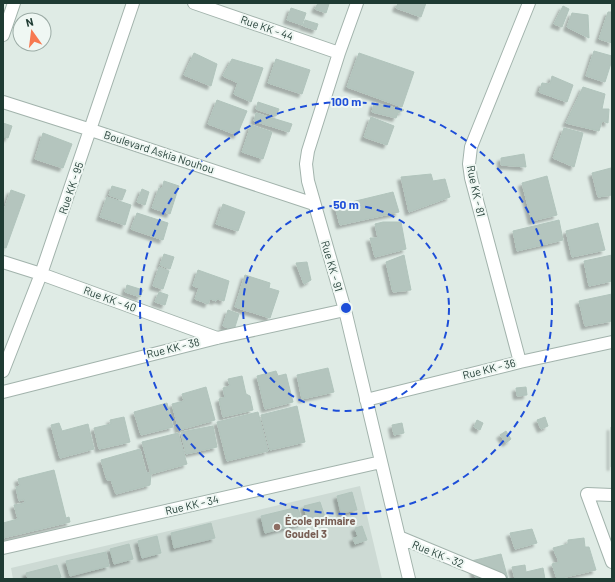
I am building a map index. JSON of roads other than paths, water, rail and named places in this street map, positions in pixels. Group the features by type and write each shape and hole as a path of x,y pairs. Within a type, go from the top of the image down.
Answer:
{"street":[{"path":"3,35 14,3"},
{"name":"Rue KK - 95","path":"3,371 41,274 133,3"},
{"name":"Rue KK - 44","path":"194,3 339,53"},
{"name":"Rue KK - 91","path":"357,3 339,53 306,164 308,181 314,204 345,310 409,579"},
{"name":"Rue KK - 81","path":"520,362 471,178 469,164 471,147 529,3"},
{"name":"Boulevard Askia Nouhou","path":"3,102 314,204"},
{"name":"Rue KK - 40","path":"3,262 41,274 217,338"},
{"name":"Rue KK - 38","path":"3,392 217,338 345,310"},
{"name":"Rue KK - 36","path":"366,400 520,362 612,342"},
{"name":"Rue KK - 34","path":"3,548 381,462"},
{"path":"612,495 587,494 612,562"},
{"name":"Rue KK - 32","path":"399,537 500,579"}],"place":[{"name":"École primaire Goudel 3","path":"277,527"}]}
